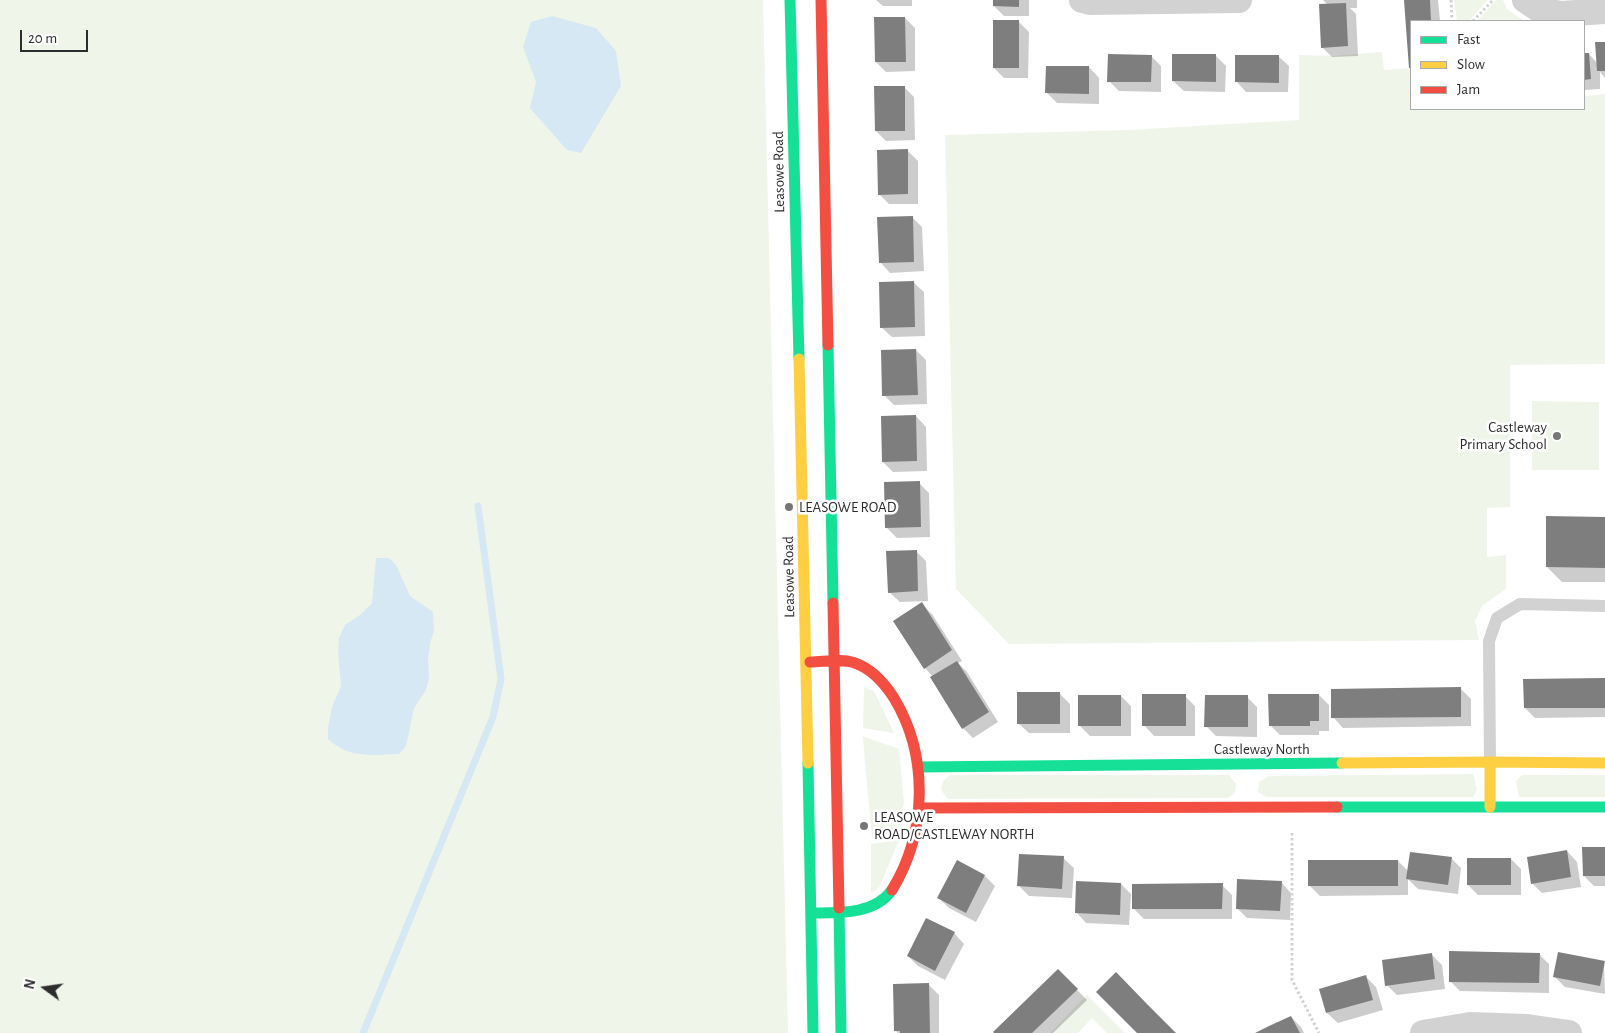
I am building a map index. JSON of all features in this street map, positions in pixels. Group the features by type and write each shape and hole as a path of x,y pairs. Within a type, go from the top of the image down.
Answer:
{"main road":[{"name":"Leasowe Road","path":"790,0 813,1033"},
{"path":"821,0 842,1033"},
{"path":"805,662 854,662 874,674 898,702 910,735 918,767 918,808 913,837 904,866 888,895 862,911 810,913"},
{"path":"1490,762 1490,807"},
{"name":"Castleway North","path":"918,767 1249,768 1490,762 1605,763"},
{"path":"918,808 1249,803 1292,807 1605,807"}],"street":[{"path":"1082,0 1090,2 1238,0"},
{"path":"1525,0 1540,10 1561,14 1605,11"},
{"path":"1422,1033 1470,1025 1527,1027 1568,1033"}],"lane":[{"path":"1490,762 1489,641 1497,618 1520,604 1605,606"}],"path":[{"path":"1451,0 1452,20"},
{"path":"1474,20 1493,0"},
{"path":"1292,807 1292,980 1319,1033"}],"shaded area":[{"path":"0,0 763,0 788,1033 0,1033"},
{"path":"1454,0 1488,0 1470,20 1457,20"},
{"path":"1496,0 1503,0 1507,9 1523,20 1478,20"},
{"path":"1382,52 1384,70 1410,68 1410,110 1585,110 1585,96 1605,94 1605,364 1510,365 1510,507 1487,508 1487,557 1506,555 1506,589 1482,606 1475,621 1479,640 1009,644 956,589 945,135 1128,130 1299,120 1299,55 1332,56"},
{"path":"1532,401 1599,402 1599,470 1532,470"},
{"path":"864,687 874,691 894,733 863,728"},
{"path":"863,736 899,749 904,803 897,832 872,837"},
{"path":"1473,774 1477,790 1473,797 1266,797 1258,792 1259,782 1269,776"},
{"path":"950,775 1229,775 1236,784 1235,793 1228,798 948,799 941,790 943,781"},
{"path":"1522,775 1605,775 1605,797 1519,797 1516,781"},
{"path":"899,840 879,888 871,893 871,844"},
{"path":"1087,995 1125,1033 1107,1033 1092,1018 1078,1033 1050,1033"}],"water":[{"path":"552,16 596,28 616,51 621,86 581,153 567,150 530,108 536,82 523,47 531,22"},
{"path":"376,558 389,558 396,565 410,596 433,612 434,631 428,657 429,678 426,690 414,708 406,746 399,754 371,755 353,753 344,750 328,739 332,707 341,686 338,651 339,638 345,625 360,615 372,603"}],"building":[{"path":"993,0 1019,0 1019,7 993,6"},
{"path":"1404,0 1430,0 1431,20 1410,20 1409,68"},
{"path":"1346,3 1348,46 1321,48 1319,4"},
{"path":"874,17 905,17 906,62 875,62"},
{"path":"993,20 1019,20 1019,68 993,68"},
{"path":"1595,42 1605,42 1605,71 1597,71"},
{"path":"1585,53 1589,53 1591,79 1585,80"},
{"path":"1108,54 1152,55 1151,82 1107,82"},
{"path":"1172,54 1216,54 1216,82 1172,81"},
{"path":"1235,55 1279,55 1279,83 1235,82"},
{"path":"1046,66 1089,66 1089,94 1045,93"},
{"path":"874,86 905,86 905,131 875,131"},
{"path":"908,149 908,194 878,195 877,150"},
{"path":"913,216 914,262 879,263 877,217"},
{"path":"914,281 915,327 880,328 879,282"},
{"path":"916,349 918,395 882,396 881,350"},
{"path":"916,415 917,461 882,462 881,416"},
{"path":"920,481 921,527 885,528 884,482"},
{"path":"1546,516 1605,517 1605,568 1546,567"},
{"path":"917,550 918,591 888,593 886,551"},
{"path":"922,602 952,650 924,669 893,621"},
{"path":"957,661 989,712 962,729 930,677"},
{"path":"1605,678 1605,708 1524,708 1523,679"},
{"path":"1461,687 1461,717 1331,718 1331,689"},
{"path":"1017,692 1060,692 1060,724 1017,724"},
{"path":"1142,694 1186,694 1186,726 1142,726"},
{"path":"1268,694 1319,694 1319,721 1310,721 1310,726 1269,726"},
{"path":"1078,695 1121,695 1121,726 1078,726"},
{"path":"1205,695 1248,695 1248,727 1204,727"},
{"path":"1582,847 1605,847 1605,876 1583,876"},
{"path":"1567,850 1571,877 1531,884 1527,857"},
{"path":"1410,852 1452,857 1448,885 1406,879"},
{"path":"1019,854 1064,856 1062,889 1017,886"},
{"path":"1467,858 1511,858 1511,885 1467,885"},
{"path":"957,860 985,875 966,913 937,898"},
{"path":"1308,860 1398,860 1398,886 1308,886"},
{"path":"1237,879 1282,881 1280,911 1236,909"},
{"path":"1076,881 1121,883 1120,915 1075,913"},
{"path":"1223,883 1222,909 1132,909 1132,884"},
{"path":"926,918 955,932 935,971 907,956"},
{"path":"1449,951 1540,953 1539,983 1449,982"},
{"path":"1558,952 1605,961 1600,986 1553,977"},
{"path":"1432,953 1435,979 1385,986 1382,960"},
{"path":"1058,969 1078,989 1032,1033 993,1032"},
{"path":"1116,972 1176,1033 1137,1033 1096,992"},
{"path":"1366,975 1373,1000 1326,1013 1319,989"},
{"path":"929,983 930,1033 900,1033 900,1031 894,1031 893,984"},
{"path":"1291,1016 1300,1033 1255,1033 1269,1026"}],"waterway":[{"path":"363,1033 493,717 501,679 478,506"}],"traffic: fast":[{"path":"790,0 799,359"},
{"path":"828,345 833,603"},
{"path":"808,763 813,1033"},
{"path":"918,767 1342,763"},
{"path":"1337,807 1605,807"},
{"path":"815,913 857,911 876,904 892,890"},
{"path":"839,908 841,1033"}],"traffic: slow":[{"path":"799,359 808,763"},
{"path":"1490,762 1490,807"},
{"path":"1342,763 1605,763"}],"traffic: jam":[{"path":"821,0 828,345"},
{"path":"833,603 839,908"},
{"path":"810,662 844,661 855,663 867,669 882,682 894,698 905,721 913,744 918,769 919,794 912,844 904,868 892,890"},
{"path":"919,808 1337,807"}],"place":[{"name":"Castleway Primary School","path":"1557,436"},
{"name":"LEASOWE ROAD","path":"789,507"},
{"name":"LEASOWE ROAD/CASTLEWAY NORTH","path":"864,826"}]}
